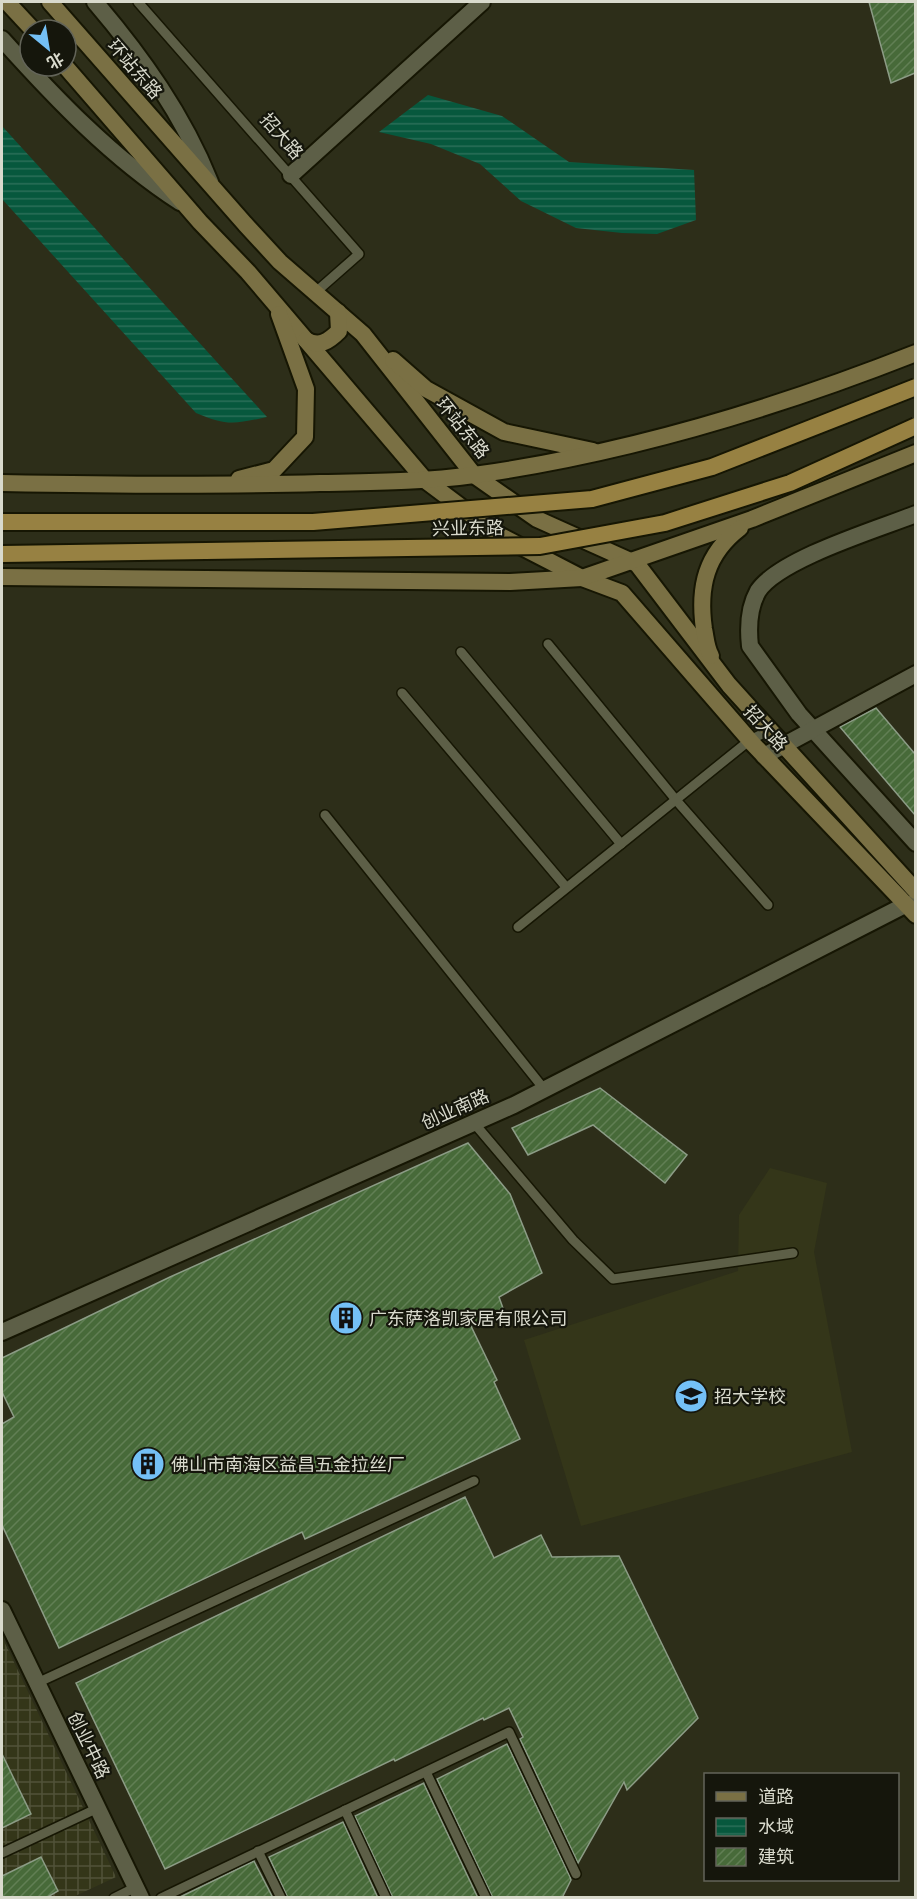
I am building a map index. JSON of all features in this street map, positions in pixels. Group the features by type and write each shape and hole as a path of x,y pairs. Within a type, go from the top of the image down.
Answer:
{"main road":[{"path":"7,2 22,18"},
{"name":"环站东路","path":"50,2 213,189 280,262 317,291 363,334 474,475 537,519 637,564 729,685"},
{"path":"75,78 187,207 274,302 425,480 497,534 582,578"},
{"path":"214,486 274,470 305,436 306,389 274,302"},
{"path":"306,339 313,344 321,344 333,337 339,331 338,312"},
{"path":"363,334 426,389 504,432 601,452"},
{"path":"2,483 214,486 425,480 474,475 601,452 739,414 864,374 915,353"},
{"path":"2,522 313,522 592,499 712,467 915,387"},
{"name":"兴业东路","path":"2,554 540,546 665,523 790,483 915,426"},
{"path":"2,577 499,582 582,578 752,519 915,453"},
{"path":"729,685 707,649 701,609 706,571 723,542 752,519"},
{"name":"招大路","path":"582,578 622,592 750,741 912,908"},
{"name":"招大路","path":"729,685 915,891"}],"street":[{"name":"环站东路","path":"95,2 153,75 198,151 213,189"},
{"path":"291,175 482,2"},
{"path":"2,39 60,101 121,159 187,207"},
{"path":"915,514 803,556 774,575 758,591 750,615 750,646 812,729 915,843"},
{"path":"764,756 915,674"},
{"name":"创业南路","path":"2,1332 474,1123 912,908"},
{"name":"创业中路","path":"2,1610 139,1892"}],"lane":[{"name":"招大路","path":"138,2 359,254 317,291"},
{"path":"548,644 676,800 768,904"},
{"path":"461,652 621,844"},
{"path":"402,693 566,887"},
{"path":"518,927 750,741 770,730"},
{"path":"325,815 544,1089"},
{"path":"474,1123 573,1240 613,1279 793,1253"},
{"path":"37,1683 474,1481"},
{"path":"161,1898 509,1732 576,1874"},
{"path":"426,1772 486,1898"},
{"path":"2,1853 98,1808"},
{"path":"345,1810 386,1898"},
{"path":"258,1851 281,1898"},
{"path":"114,1898 139,1892"}],"shaded area":[{"name":"招大学校","path":"770,1168 827,1183 814,1252 852,1452 581,1526 524,1340 738,1271 739,1215"},
{"path":"2,1637 116,1877 73,1897 2,1897"}],"water":[{"path":"428,95 502,116 569,162 694,170 696,220 657,234 576,228 521,201 480,164 431,144 379,132"},
{"path":"2,126 267,417 223,422 196,413 2,199"}],"building":[{"path":"869,2 915,2 915,73 891,83"},
{"path":"876,708 915,754 915,815 840,727"},
{"path":"600,1088 687,1155 665,1183 593,1125 528,1155 512,1128"},
{"path":"468,1143 510,1194 542,1273 499,1297 504,1311 471,1326 497,1380 494,1382 520,1439 305,1539 302,1532 59,1648 2,1525 2,1424 14,1417 2,1392 2,1358 170,1277"},
{"path":"465,1497 494,1558 541,1535 552,1557 619,1556 698,1718 627,1790 624,1782 578,1863 520,1739 523,1737 509,1708 484,1720 483,1718 395,1761 394,1759 165,1869 76,1683"},
{"path":"507,1744 570,1877 571,1880 562,1898 493,1898 437,1779"},
{"path":"2,1754 31,1814 2,1828"},
{"path":"424,1783 478,1898 393,1898 355,1816"},
{"path":"343,1822 378,1898 288,1898 269,1857"},
{"path":"41,1857 58,1891 46,1898 2,1898 2,1876"},
{"path":"254,1861 273,1898 178,1898"}],"place":[{"name":"广东萨洛凯家居有限公司","path":"346,1318"},
{"name":"招大学校","path":"691,1396"},
{"name":"佛山市南海区益昌五金拉丝厂","path":"148,1464"}]}
